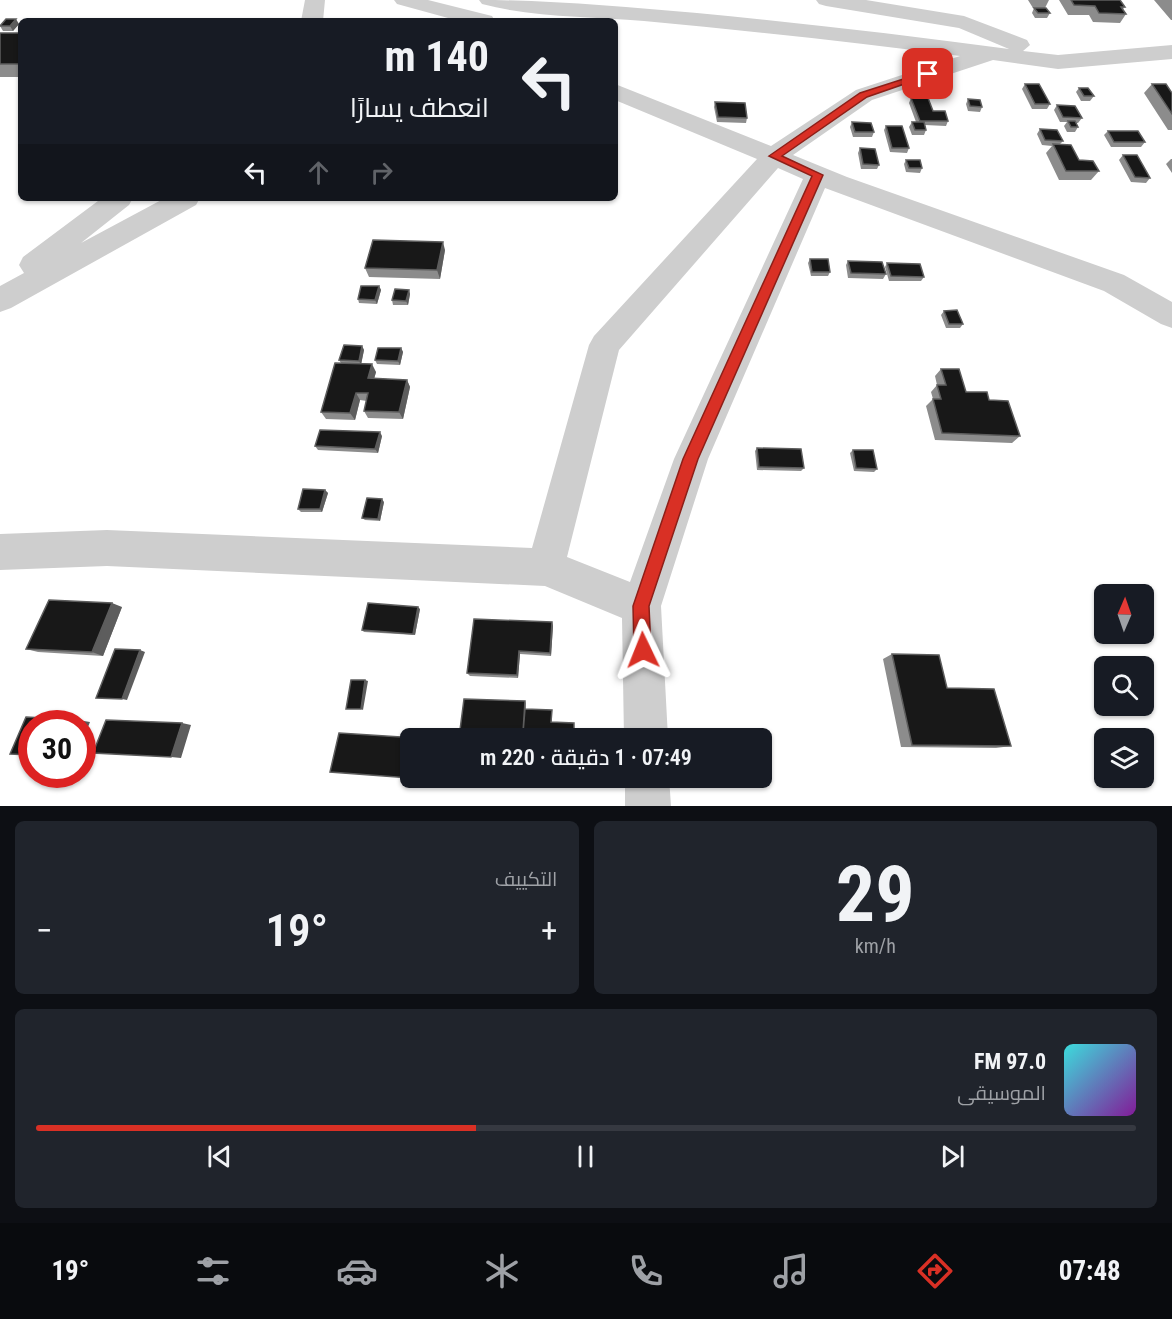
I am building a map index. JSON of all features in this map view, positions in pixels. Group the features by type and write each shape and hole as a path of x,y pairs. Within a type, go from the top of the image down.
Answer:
{"street":[{"path":"312,18 315,0"},
{"path":"404,0 473,18"},
{"path":"489,0 634,14 668,8 1058,62 1172,52"},
{"path":"821,0 829,32"},
{"path":"826,0 964,22 1058,62"},
{"path":"955,0 964,22 983,52"},
{"path":"618,29 634,14"},
{"path":"545,567 605,345 774,156 864,95 983,52"},
{"path":"618,92 818,175 1114,283 1172,316"},
{"path":"646,728 641,606 691,459 818,175"},
{"path":"0,291 116,201"},
{"path":"0,300 182,201"},
{"path":"0,552 107,548 545,567 641,606"},
{"path":"647,788 648,806"}],"building":[{"path":"1071,0 1120,0 1125,7 1121,7 1126,14 1099,13 1095,6 1074,5"},
{"path":"1034,8 1046,8 1050,13 1038,13"},
{"path":"6,19 16,19 10,26 0,26"},
{"path":"0,33 18,33 18,64 0,64"},
{"path":"908,81 932,82 938,95 924,94 922,89 912,89"},
{"path":"1025,84 1039,84 1050,104 1035,104"},
{"path":"1152,84 1166,84 1172,93 1172,114"},
{"path":"1079,88 1088,88 1094,96 1084,96"},
{"path":"911,98 928,98 933,111 945,111 948,121 920,121"},
{"path":"968,99 980,100 982,107 970,106"},
{"path":"715,102 745,103 747,118 718,117"},
{"path":"1057,105 1075,106 1082,118 1063,117"},
{"path":"1068,121 1075,121 1078,127 1071,127"},
{"path":"852,122 871,123 874,132 855,132"},
{"path":"912,122 924,122 926,130 915,130"},
{"path":"886,126 902,126 909,148 892,148"},
{"path":"1040,129 1057,130 1063,141 1045,140"},
{"path":"1108,131 1138,131 1145,142 1114,142"},
{"path":"1053,144 1071,145 1079,160 1093,161 1099,171 1066,171"},
{"path":"860,148 875,149 879,165 863,164"},
{"path":"1123,155 1137,155 1150,178 1135,177"},
{"path":"906,160 920,160 922,168 909,168"},
{"path":"373,240 443,242 437,270 365,268"},
{"path":"810,259 828,259 830,272 812,272"},
{"path":"848,261 882,262 886,274 851,273"},
{"path":"887,263 920,264 924,277 891,276"},
{"path":"361,286 379,286 375,300 358,299"},
{"path":"395,289 409,290 406,301 392,300"},
{"path":"957,310 963,324 949,324 944,311"},
{"path":"344,345 362,346 359,361 339,360"},
{"path":"378,348 401,348 398,361 375,360"},
{"path":"335,363 372,364 368,378 407,380 399,412 364,411 368,393 356,393 350,413 321,412"},
{"path":"941,369 959,369 966,392 987,392 989,400 1008,401 1020,436 942,433 933,399 941,399 937,385 946,385"},
{"path":"320,430 380,432 375,449 315,446"},
{"path":"757,448 801,449 804,468 759,467"},
{"path":"853,450 873,450 877,469 856,468"},
{"path":"303,489 325,490 320,509 298,509"},
{"path":"367,498 382,499 378,519 362,518"},
{"path":"49,600 112,603 92,652 26,649"},
{"path":"368,603 418,607 413,634 362,630"},
{"path":"474,619 552,622 550,653 519,651 517,675 467,673"},
{"path":"115,649 140,650 122,699 96,698"},
{"path":"892,654 939,655 947,688 994,689 1011,746 912,745"},
{"path":"351,680 365,680 361,709 346,709"},
{"path":"464,699 525,701 523,728 460,728"},
{"path":"525,709 552,710 551,722 574,723 574,728 523,728"},
{"path":"106,720 182,723 171,757 96,753 96,745"},
{"path":"339,733 400,737 400,777 330,772"},
{"path":"18,736 18,754 10,754"}],"route":[{"path":"643,650 641,606 691,459 818,175 774,156 864,95 928,74"}]}
